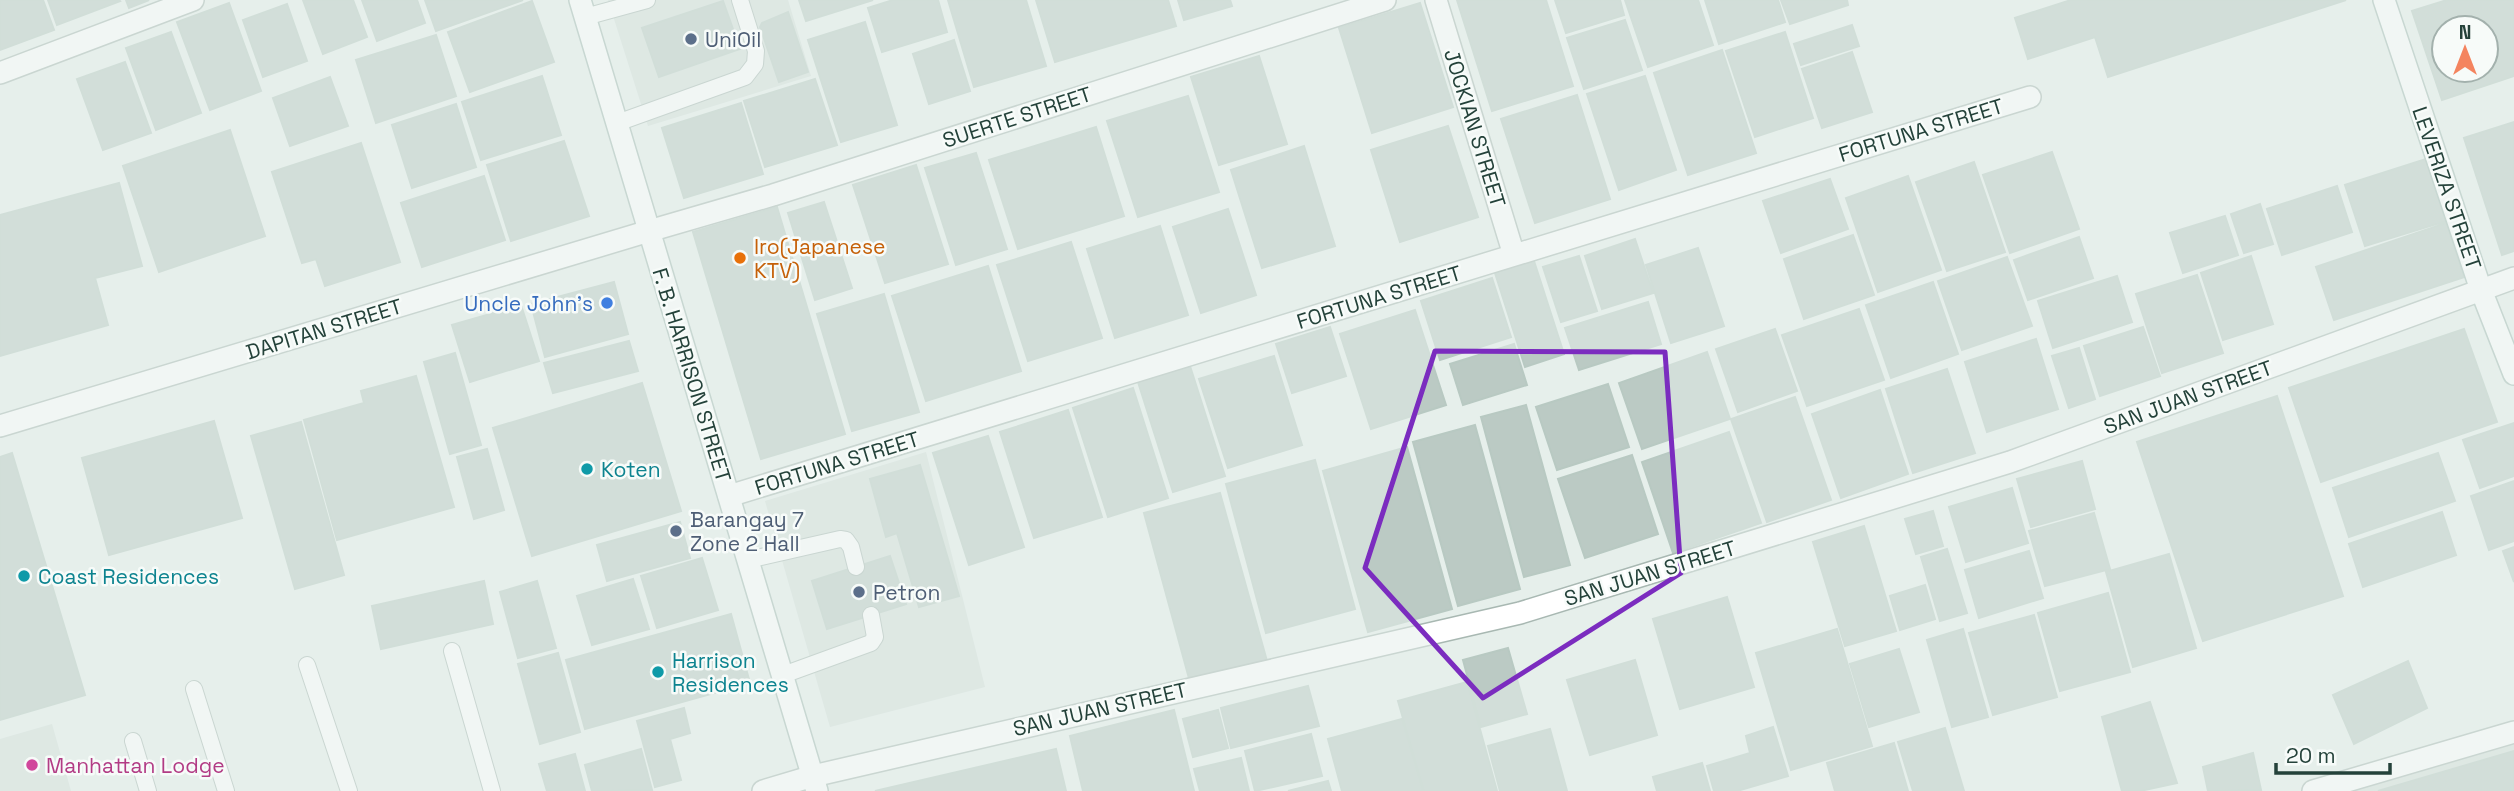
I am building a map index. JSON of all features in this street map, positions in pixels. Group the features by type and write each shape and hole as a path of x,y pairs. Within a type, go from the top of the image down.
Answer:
{"street":[{"path":"0,73 193,0"},
{"name":"SUERTE STREET","path":"649,231 773,195 1385,0"},
{"name":"JOCKIAN STREET","path":"1436,0 1514,255"},
{"name":"LEVERIZA STREET","path":"2384,0 2482,290 2514,374"},
{"name":"F. B. HARRISON STREET","path":"582,9 815,783"},
{"name":"FORTUNA STREET","path":"729,496 2030,97"},
{"name":"DAPITAN STREET","path":"0,426 649,231"},
{"name":"SAN JUAN STREET","path":"763,791 815,783 1520,613 2010,462 2514,278"},
{"path":"2313,791 2514,732"}],"lane":[{"path":"582,9 647,0"},
{"path":"617,123 746,77 755,64 756,51 740,0"},
{"path":"748,560 840,539 846,540 851,547 856,567"},
{"path":"783,675 872,643 875,637 871,615"},
{"path":"452,652 492,791"},
{"path":"307,665 349,791"},
{"path":"194,689 226,791"},
{"path":"133,741 148,791"}],"highlighted area":[{"path":"1435,351 1665,352 1681,573 1483,698 1365,568"}],"shaded area":[{"path":"608,0 788,0 811,76 648,126"},
{"path":"926,452 985,687 830,727 765,501"},
{"name":"Manhattan Lodge","path":"52,724 71,791 0,791 0,739"},
{"path":"2514,739 2514,791 2343,791"}],"building":[{"path":"0,0 43,0 54,30 0,50"},
{"path":"48,0 119,0 120,1 57,25"},
{"path":"126,0 149,0 129,8"},
{"path":"303,0 353,0 367,37 323,54"},
{"path":"362,0 417,0 425,23 377,41"},
{"path":"425,0 523,0 436,31"},
{"path":"799,0 873,0 806,21"},
{"path":"893,0 938,0 947,32 882,52 868,8"},
{"path":"948,0 1026,0 1046,66 974,87"},
{"path":"1036,0 1168,0 1176,26 1055,62"},
{"path":"1178,0 1230,0 1232,6 1184,20"},
{"path":"1457,0 1546,0 1573,86 1492,111"},
{"path":"1555,0 1620,0 1624,15 1566,33"},
{"path":"1625,0 1698,0 1713,45 1648,67"},
{"path":"1705,0 1778,0 1785,22 1719,44"},
{"path":"1781,0 1847,0 1848,5 1790,24"},
{"path":"2071,0 2346,0 2108,77 2095,37 2028,59 2015,18"},
{"path":"2447,0 2514,0 2514,76 2500,81 2500,14 2430,14 2430,64 2412,11"},
{"path":"532,1 554,62 470,92 448,32"},
{"name":"UniOil","path":"723,1 740,49 659,77 642,28"},
{"path":"229,3 261,91 210,110 177,22"},
{"path":"1420,3 1453,107 1372,133 1339,28"},
{"path":"287,4 307,61 263,77 243,20"},
{"path":"788,12 808,72 779,82 760,27 762,23"},
{"path":"1625,20 1642,70 1584,89 1567,38"},
{"path":"865,22 897,125 841,142 808,40"},
{"path":"1852,25 1859,46 1801,65 1794,44"},
{"path":"171,32 201,113 156,130 126,48"},
{"path":"1785,32 1813,118 1755,137 1726,51"},
{"path":"436,35 456,96 376,123 356,60"},
{"path":"954,40 970,91 929,104 913,54"},
{"path":"1722,50 1756,153 1688,175 1654,73"},
{"path":"1852,52 1872,112 1822,128 1802,69"},
{"path":"1259,56 1287,144 1219,165 1191,77"},
{"path":"125,62 151,133 103,150 77,79"},
{"path":"542,76 561,135 481,160 462,102"},
{"path":"1645,76 1676,170 1619,190 1587,94"},
{"path":"330,77 348,126 290,146 273,98"},
{"path":"815,79 837,145 765,167 744,101"},
{"path":"2437,84 2490,84 2442,100"},
{"path":"1577,95 1610,199 1535,223 1501,119"},
{"path":"1188,96 1219,192 1138,217 1107,121"},
{"path":"741,103 763,174 684,198 662,128"},
{"path":"456,104 476,167 412,188 392,125"},
{"path":"2514,122 2514,251 2502,255 2464,138"},
{"path":"1448,126 1478,217 1400,242 1371,150"},
{"path":"1096,127 1124,216 1018,249 989,160"},
{"path":"230,130 265,236 159,272 123,166"},
{"path":"564,141 589,216 511,241 487,165"},
{"path":"361,143 400,262 325,286 316,259 302,263 272,172"},
{"path":"1304,146 1335,246 1262,268 1231,170"},
{"path":"2052,152 2079,229 2010,253 1983,175"},
{"path":"976,153 1007,249 956,265 925,168"},
{"path":"2426,159 2446,221 2365,246 2345,185"},
{"path":"1974,162 2005,252 1947,271 1916,182"},
{"path":"916,165 948,264 885,283 853,185"},
{"path":"484,176 505,240 422,267 401,203"},
{"path":"1908,176 1941,270 1878,292 1846,198"},
{"path":"1830,179 1848,229 1781,253 1763,201"},
{"path":"119,183 142,266 95,278 108,325 0,356 0,215"},
{"path":"2337,186 2352,232 2282,255 2267,209"},
{"path":"824,202 852,288 815,300 788,213"},
{"path":"2260,204 2273,244 2244,253 2231,214"},
{"path":"777,207 845,434 761,459 693,232"},
{"path":"1228,209 1256,295 1201,313 1173,227"},
{"path":"2225,216 2238,255 2183,273 2170,233"},
{"path":"2446,223 2464,277 2334,320 2316,267"},
{"path":"1160,226 1188,315 1115,338 1087,249"},
{"path":"1853,235 1874,295 1804,319 1784,259"},
{"path":"2079,237 2093,278 2028,300 2014,260"},
{"path":"1635,239 1653,293 1602,309 1585,256"},
{"path":"1071,242 1102,338 1028,361 997,265"},
{"path":"1698,248 1724,326 1671,343 1646,265"},
{"path":"1579,256 1597,311 1561,322 1543,267"},
{"path":"2251,256 2273,324 2223,340 2201,273"},
{"path":"2007,257 2032,326 1962,350 1938,281"},
{"path":"1534,261 1564,354 1525,367 1495,273"},
{"path":"988,266 1021,371 926,401 892,296"},
{"path":"2197,275 2223,353 2162,373 2136,294"},
{"path":"2117,276 2132,322 2053,348 2038,301"},
{"path":"1492,278 1511,337 1440,360 1421,301"},
{"path":"614,282 628,334 545,357 531,304"},
{"path":"1933,282 1958,354 1891,378 1866,305"},
{"path":"884,294 919,412 852,431 817,314"},
{"path":"1648,302 1661,344 1579,370 1565,328"},
{"path":"521,305 539,361 470,382 452,325"},
{"path":"1859,309 1884,380 1807,406 1782,335"},
{"path":"1415,310 1446,405 1371,429 1340,334"},
{"path":"1330,327 1346,376 1292,393 1276,344"},
{"path":"2143,327 2160,376 2100,396 2084,346"},
{"path":"1775,329 1797,391 1738,412 1716,349"},
{"path":"2464,329 2497,422 2321,482 2289,388"},
{"path":"2036,339 2058,409 1987,432 1965,362"},
{"path":"629,341 638,371 553,393 544,363"},
{"path":"1514,344 1527,385 1463,405 1450,364"},
{"path":"2079,348 2095,399 2069,408 2052,356"},
{"path":"1707,352 1730,419 1642,449 1619,383"},
{"path":"455,353 481,445 450,454 424,362"},
{"path":"1274,356 1302,445 1228,468 1199,379"},
{"path":"1190,366 1225,476 1173,492 1138,382"},
{"path":"1947,369 1975,453 1913,473 1886,389"},
{"path":"416,376 454,507 337,540 304,420 364,403 361,391"},
{"name":"Koten","path":"642,383 681,511 532,556 493,428"},
{"path":"1608,384 1629,447 1557,470 1536,407"},
{"path":"1133,388 1168,498 1108,517 1073,408"},
{"path":"1880,390 1908,474 1841,498 1812,414"},
{"path":"2277,396 2343,596 2203,641 2137,442"},
{"path":"1795,397 1831,500 1767,522 1731,419"},
{"path":"1526,405 1570,565 1524,577 1481,417"},
{"path":"1068,410 1102,517 1034,538 1000,432"},
{"path":"214,421 242,518 109,555 82,458"},
{"path":"301,422 344,575 295,589 251,436"},
{"path":"2514,423 2514,476 2480,488 2463,440"},
{"path":"1475,425 1520,589 1458,606 1413,442"},
{"path":"1729,432 1761,523 1673,553 1642,462"},
{"path":"988,436 1024,547 969,565 933,453"},
{"path":"1407,447 1452,609 1368,632 1323,471"},
{"path":"487,449 504,510 474,519 457,457"},
{"name":"Coast Residences","path":"12,453 85,695 0,720 0,457"},
{"path":"2438,453 2455,501 2349,537 2333,488"},
{"path":"1632,455 1658,534 1585,558 1558,479"},
{"path":"1315,460 1355,609 1266,633 1226,484"},
{"path":"2082,461 2095,509 2031,527 2017,479"},
{"path":"920,465 959,596 919,607 897,533 886,537 870,479"},
{"path":"2514,481 2514,541 2489,550 2471,496"},
{"path":"2012,488 2028,543 1966,562 1949,507"},
{"path":"1220,493 1267,661 1190,682 1144,513"},
{"path":"1933,511 1943,546 1916,554 1905,519"},
{"path":"2442,512 2456,555 2363,587 2349,544"},
{"path":"2094,513 2110,569 2045,586 2029,531"},
{"path":"680,522 690,558 607,581 597,545"},
{"path":"1864,526 1896,631 1845,646 1813,542"},
{"path":"2514,547 2514,582 2503,551"},
{"path":"1947,549 1967,613 1940,621 1921,557"},
{"path":"2029,551 2043,598 1979,618 1965,570"},
{"path":"2169,554 2196,648 2133,667 2106,572"},
{"name":"Petron","path":"890,556 906,604 827,629 812,581"},
{"path":"702,558 718,610 657,628 641,576"},
{"path":"633,579 649,629 592,645 577,596"},
{"path":"484,581 493,624 381,649 372,606"},
{"path":"537,581 556,648 518,658 500,592"},
{"path":"1925,585 1935,619 1900,630 1890,596"},
{"path":"2108,593 2130,672 2060,691 2038,613"},
{"path":"1727,597 1754,687 1680,709 1653,619"},
{"name":"Harrison Residences","path":"731,614 750,683 585,729 566,660"},
{"path":"2034,615 2057,697 1993,715 1969,633"},
{"path":"1837,629 1872,746 1791,770 1756,653"},
{"path":"1963,629 1988,717 1952,727 1927,640"},
{"path":"1508,648 1527,714 1481,727 1463,660"},
{"path":"1899,649 1919,712 1869,727 1850,664"},
{"path":"558,653 580,732 540,744 518,664"},
{"path":"1635,660 1657,735 1590,755 1567,680"},
{"path":"2408,661 2427,708 2354,744 2333,695"},
{"path":"1467,682 1497,791 1424,791 1398,701"},
{"path":"1308,686 1319,726 1231,748 1221,708"},
{"path":"2150,702 2177,783 2140,791 2122,791 2102,717"},
{"path":"684,708 690,733 670,739 681,780 655,787 637,721"},
{"path":"1174,710 1194,791 1083,791 1070,736"},
{"path":"1218,710 1228,748 1193,757 1183,719"},
{"path":"1402,719 1423,791 1342,791 1328,739"},
{"path":"1773,727 1788,776 1737,791 1714,791 1707,766 1750,753 1746,736"},
{"path":"1945,728 1964,791 1913,791 1898,742"},
{"path":"1550,729 1567,791 1500,791 1488,746"},
{"path":"1311,734 1322,776 1255,791 1245,751"},
{"path":"1894,743 1908,791 1835,791 1827,763"},
{"path":"641,749 652,790 592,791 585,765"},
{"path":"1056,749 1066,791 875,791"},
{"path":"2514,751 2514,791 2378,791"},
{"path":"2253,753 2261,790 2208,791 2203,767"},
{"path":"575,754 585,791 547,791 539,764"},
{"path":"1241,758 1249,791 1200,791 1194,769"},
{"path":"1702,763 1710,791 1657,791 1653,777"},
{"path":"1328,781 1331,791 1288,791"}],"place":[{"name":"UniOil","path":"691,39"},
{"name":"Iro(Japanese KTV)","path":"740,258"},
{"name":"Uncle John's","path":"607,303"},
{"name":"Koten","path":"587,469"},
{"name":"Barangay 7 Zone 2 Hall","path":"676,531"},
{"name":"Coast Residences","path":"24,576"},
{"name":"Petron","path":"859,592"},
{"name":"Harrison Residences","path":"658,672"},
{"name":"Manhattan Lodge","path":"32,765"}]}
